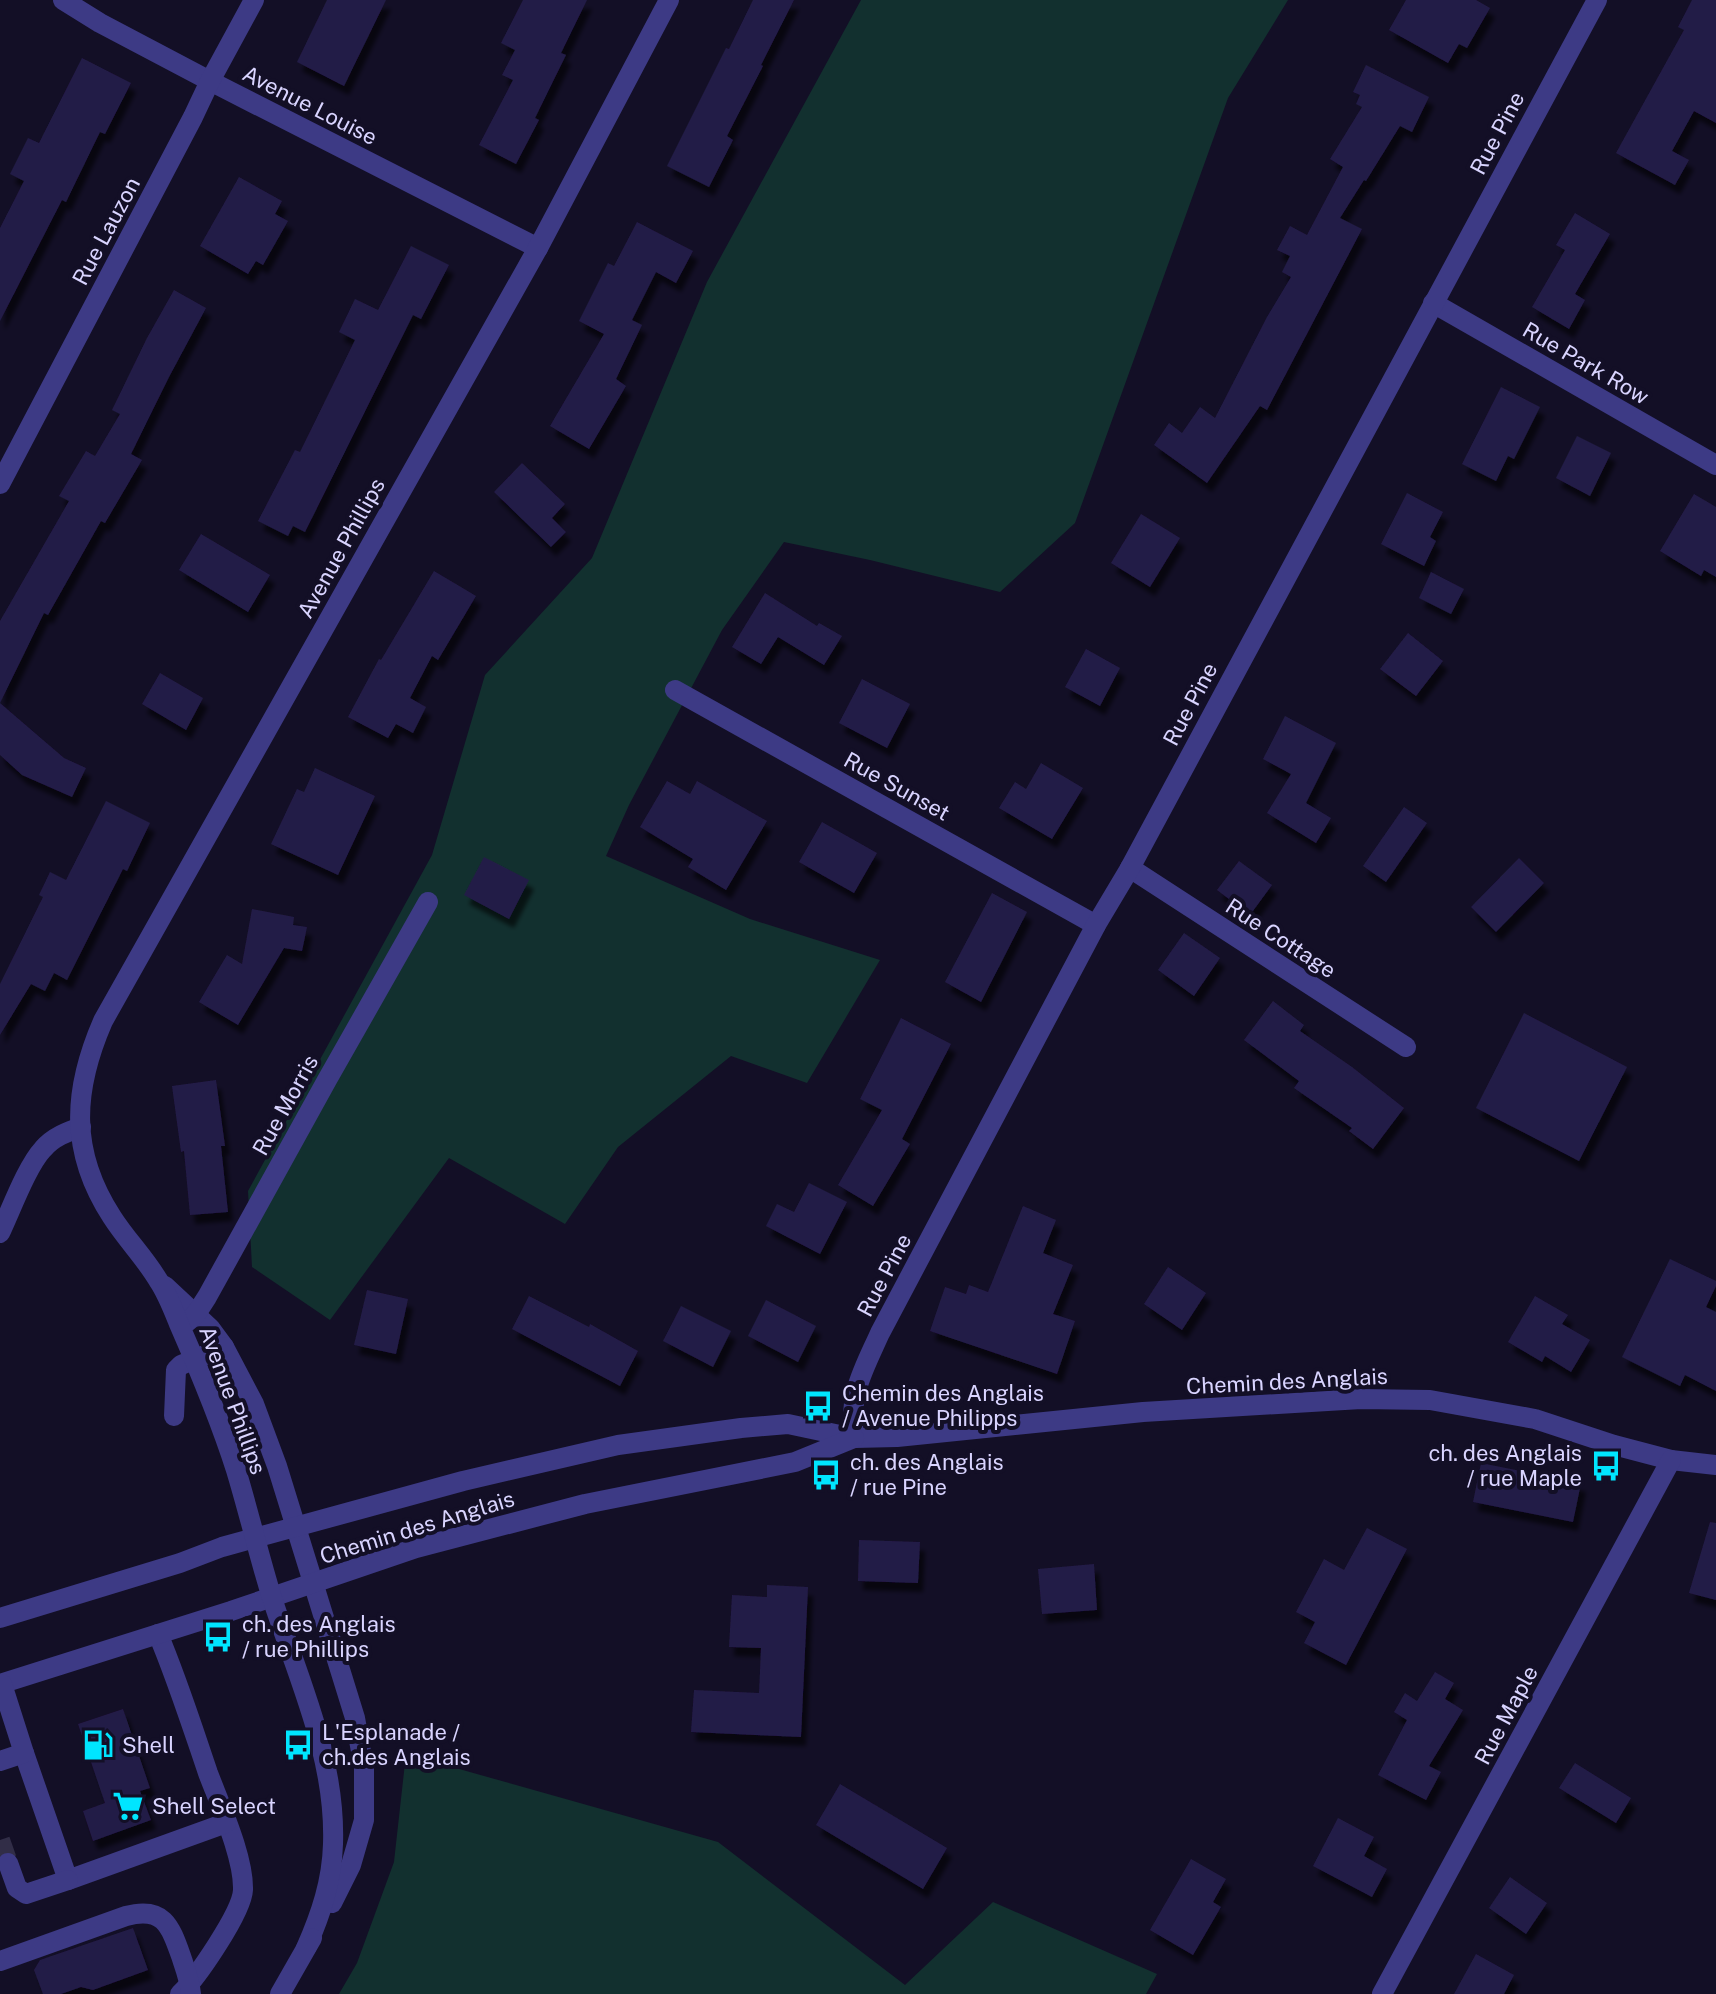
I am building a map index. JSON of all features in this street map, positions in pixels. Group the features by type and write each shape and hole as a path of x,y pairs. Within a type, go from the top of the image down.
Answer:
{"street":[{"name":"Avenue Louise","path":"63,0 210,81 538,248"},
{"name":"Rue Lauzon","path":"0,484 254,0"},
{"name":"Avenue Phillips","path":"306,1948 337,1894 360,1839 365,1803 364,1768 355,1718 297,1528 259,1417 224,1347 188,1320 102,1200 87,1163 81,1127 80,1105 85,1071 90,1050 103,1021 538,248 669,0"},
{"name":"Rue Pine","path":"854,1438 852,1413 855,1392 880,1333 1096,925 1130,868 1597,0"},
{"name":"Rue Park Row","path":"1433,303 1716,465"},
{"name":"Rue Sunset","path":"675,690 1096,925"},
{"name":"Rue Cottage","path":"1130,868 1406,1047"},
{"name":"Rue Morris","path":"188,1320 428,902"},
{"path":"0,1233 28,1173 44,1148 54,1138 81,1127"},
{"name":"Avenue Phillips","path":"188,1320 194,1359 229,1451 272,1597 317,1733 327,1776 333,1842 330,1877 321,1913 306,1948"},
{"path":"174,1416 176,1370 224,1347"},
{"name":"Chemin des Anglais","path":"0,1618 180,1563 222,1547 515,1468 667,1436 788,1424 854,1438 897,1437 1143,1412 1361,1399 1430,1400 1535,1419 1671,1460 1716,1465"},
{"name":"Chemin des Anglais","path":"1,1684 449,1539 585,1504 795,1462 854,1438"},
{"name":"Rue Maple","path":"1382,1994 1671,1460"},
{"path":"158,1634 226,1823 243,1889 241,1899 187,1991"},
{"path":"1,1684 68,1880"},
{"path":"0,1761 24,1753"},
{"path":"8,1863 17,1888 26,1894 226,1823"},
{"path":"0,1961 112,1920 143,1913 159,1917 170,1928 187,1991"},
{"path":"280,1994 306,1948"}],"green space":[{"path":"861,0 1288,0 1228,98 1075,523 1000,592 784,542 722,630 629,805 606,856 750,919 880,960 807,1083 731,1056 618,1147 565,1224 449,1158 330,1320 252,1267 248,1191 432,855 485,675 592,558 707,282"},
{"path":"406,1754 718,1842 905,1985 993,1902 1157,1974 1146,1994 339,1994 357,1963 394,1862"}],"building":[{"path":"327,0 386,0 344,86 297,62"},
{"path":"523,0 587,0 561,53 566,55 535,118 539,120 516,164 479,145 513,80 502,75 515,50 501,43"},
{"path":"753,0 794,0 727,136 733,140 709,187 667,166"},
{"path":"1406,0 1476,0 1490,8 1467,48 1459,44 1448,63 1389,30"},
{"path":"1692,0 1716,0 1716,123 1694,111 1672,151 1689,160 1675,185 1616,153 1684,30 1678,27"},
{"path":"82,58 131,83 105,134 100,132 66,202 62,200 0,321 0,228 24,181 10,174 28,138 39,143"},
{"path":"1366,65 1429,97 1412,132 1400,126 1340,218 1362,229 1267,410 1260,406 1207,483 1154,445 1169,423 1182,433 1200,407 1215,418 1291,277 1282,272 1290,256 1277,250 1290,226 1307,235 1343,167 1330,159 1362,107 1356,104 1360,95 1353,92"},
{"path":"239,177 282,201 275,214 288,221 263,265 256,261 248,274 200,246"},
{"path":"1575,213 1610,234 1575,294 1585,300 1569,329 1532,307 1565,250 1556,245"},
{"path":"637,222 693,251 676,283 656,272 632,320 642,325 616,379 626,386 589,449 550,426 604,334 579,321 608,263 614,266"},
{"path":"411,246 449,265 421,319 413,315 305,532 293,526 288,536 258,521 295,450 300,452 355,340 339,332 355,299 378,310"},
{"path":"174,290 206,308 131,454 142,460 105,523 101,521 48,615 44,613 0,703 0,621 69,501 59,496 86,451 95,456 120,414 112,410"},
{"path":"1501,387 1540,407 1514,459 1508,456 1496,481 1462,464"},
{"path":"1577,436 1611,453 1590,496 1556,478"},
{"path":"522,463 565,504 552,518 566,532 551,547 494,492"},
{"path":"1407,493 1443,512 1430,537 1436,541 1424,566 1381,544"},
{"path":"1694,494 1716,507 1716,577 1704,570 1701,576 1660,551"},
{"path":"1141,514 1180,538 1150,587 1111,563"},
{"path":"201,534 270,575 248,612 179,570"},
{"path":"434,571 476,596 438,660 432,656 410,698 426,707 413,733 396,724 388,738 348,717 379,659"},
{"path":"1431,572 1464,589 1451,614 1419,598"},
{"path":"765,593 817,626 819,623 842,636 824,665 778,637 761,664 732,647"},
{"path":"1408,633 1443,661 1416,696 1380,669"},
{"path":"1086,649 1120,668 1100,706 1065,687"},
{"path":"160,673 203,698 186,730 142,704"},
{"path":"862,679 910,704 887,748 839,723"},
{"path":"0,703 64,758 86,768 72,797 22,775 0,755"},
{"path":"1285,716 1336,743 1306,803 1331,818 1316,843 1267,813 1291,774 1263,759"},
{"path":"1041,763 1083,788 1052,839 999,808 1015,782 1026,789"},
{"path":"315,768 375,796 338,875 271,844 297,789 304,792"},
{"path":"667,781 690,794 697,781 767,821 726,890 688,867 693,859 640,827"},
{"path":"106,801 150,823 67,980 54,973 45,991 31,984 0,1035 0,984 43,897 39,895 50,872 66,880"},
{"path":"1404,807 1427,823 1386,882 1363,866"},
{"path":"822,822 877,853 854,893 799,862"},
{"path":"484,857 529,880 509,919 464,895"},
{"path":"1519,858 1544,883 1496,932 1471,907"},
{"path":"1239,861 1272,885 1250,915 1217,890"},
{"path":"992,893 1027,912 981,1002 945,982"},
{"path":"252,909 294,917 293,925 307,927 302,951 284,948 238,1025 199,1002 227,955 242,964"},
{"path":"1184,933 1220,958 1194,996 1158,970"},
{"path":"1273,1001 1304,1025 1300,1031 1404,1108 1373,1149 1349,1131 1352,1128 1294,1088 1299,1081 1244,1040"},
{"path":"1524,1013 1627,1067 1579,1161 1476,1108"},
{"path":"901,1018 951,1044 902,1139 910,1144 873,1206 838,1185 882,1110 860,1099"},
{"path":"216,1080 225,1146 221,1146 228,1212 190,1215 184,1151 181,1152 172,1086"},
{"path":"809,1183 847,1202 820,1254 766,1226 777,1204 794,1212"},
{"path":"1023,1206 1056,1220 1043,1253 1073,1265 1053,1314 1075,1321 1057,1374 930,1331 945,1287 966,1294 969,1285 988,1292"},
{"path":"1670,1259 1716,1281 1706,1307 1716,1312 1716,1391 1685,1375 1680,1386 1622,1357"},
{"path":"1168,1267 1206,1293 1182,1330 1144,1304"},
{"path":"367,1290 408,1299 396,1354 354,1345"},
{"path":"529,1296 589,1327 590,1324 638,1351 620,1386 512,1329"},
{"path":"1535,1296 1568,1315 1562,1324 1590,1340 1571,1372 1545,1356 1542,1362 1508,1342"},
{"path":"766,1300 816,1326 798,1362 748,1336"},
{"path":"681,1306 731,1331 713,1367 663,1341"},
{"path":"1481,1463 1581,1483 1573,1522 1473,1502"},
{"path":"1710,1522 1716,1523 1716,1600 1689,1593"},
{"path":"1367,1528 1407,1549 1346,1665 1304,1643 1315,1622 1296,1612 1324,1559 1344,1570"},
{"path":"859,1540 920,1542 918,1583 858,1581"},
{"path":"1094,1564 1097,1610 1042,1614 1038,1569"},
{"path":"767,1585 808,1587 801,1737 691,1732 694,1690 759,1693 761,1648 729,1647 732,1595 767,1597"},
{"path":"1435,1672 1454,1683 1445,1699 1463,1710 1429,1766 1441,1772 1426,1800 1378,1775 1407,1720 1394,1712 1405,1693 1417,1701"},
{"path":"123,1709 150,1788 140,1791 151,1820 93,1841 83,1811 105,1803 78,1724"},
{"path":"1575,1763 1631,1798 1616,1823 1559,1788"},
{"path":"840,1784 947,1848 923,1889 816,1825"},
{"path":"1338,1818 1374,1837 1364,1856 1387,1869 1372,1897 1313,1866"},
{"path":"1191,1859 1226,1879 1213,1902 1221,1907 1193,1955 1150,1930"},
{"path":"1510,1877 1547,1903 1526,1934 1489,1908"},
{"path":"133,1928 148,1970 93,1990 81,1987 61,1994 43,1994 34,1970 40,1960"},
{"path":"1476,1954 1514,1975 1504,1994 1454,1994"}],"tunnel":[{"path":"0,1840 8,1863"}],"place":[{"name":"Chemin des Anglais / Avenue Philipps","path":"818,1406"},
{"name":"ch. des Anglais / rue Maple","path":"1606,1466"},
{"name":"ch. des Anglais / rue Pine","path":"826,1475"},
{"name":"ch. des Anglais / rue Phillips","path":"218,1637"},
{"name":"Shell","path":"98,1745"},
{"name":"L'Esplanade / ch.des Anglais","path":"298,1745"},
{"name":"Shell Select","path":"128,1806"}]}
